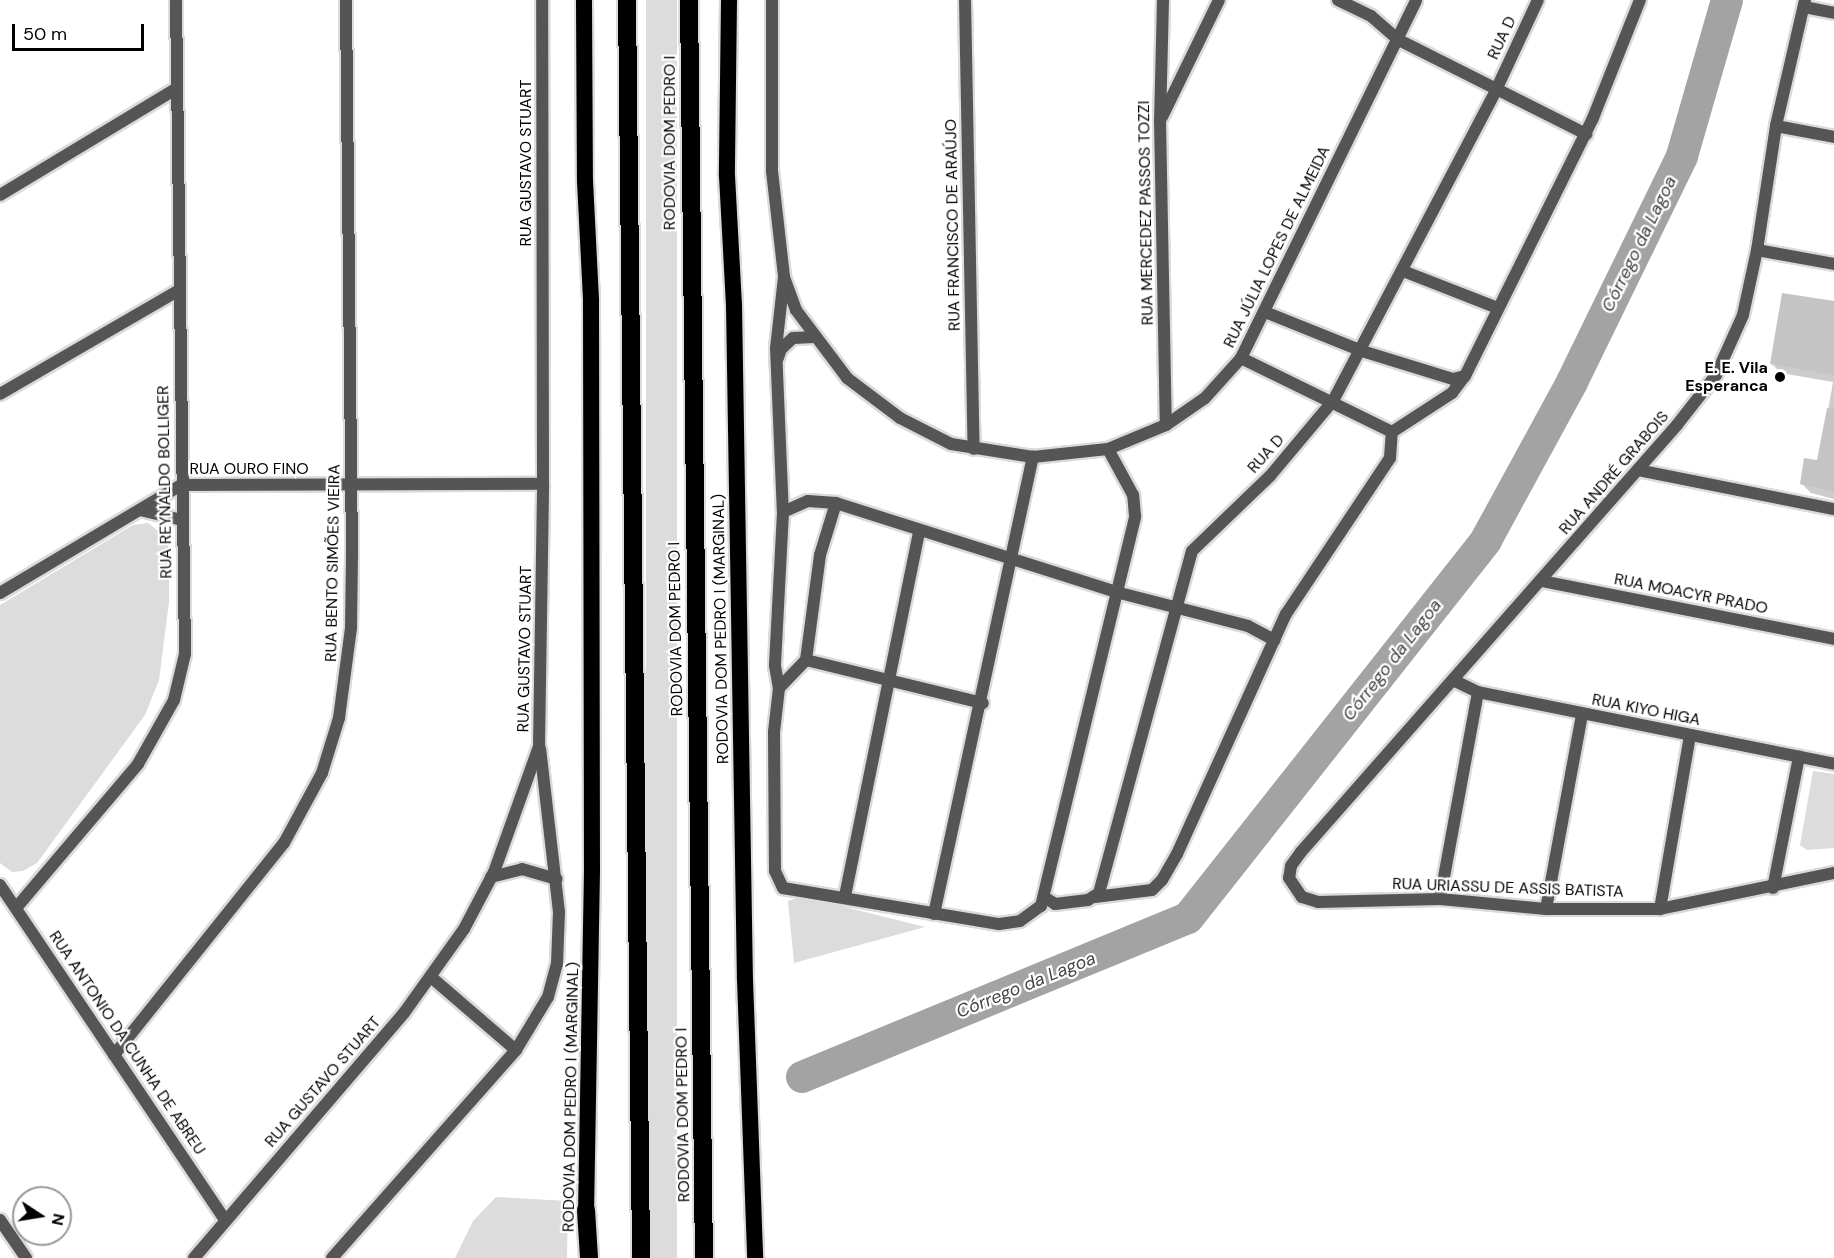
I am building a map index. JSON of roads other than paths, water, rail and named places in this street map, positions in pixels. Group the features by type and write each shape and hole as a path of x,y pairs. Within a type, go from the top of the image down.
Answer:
{"highway":[{"name":"RODOVIA DOM PEDRO I (MARGINAL)","path":"584,0 585,181 591,301 592,870 586,1210"},
{"path":"627,0 641,1258"},
{"name":"RODOVIA DOM PEDRO I","path":"689,0 704,1258"},
{"name":"RODOVIA DOM PEDRO I (MARGINAL)","path":"729,0 727,176 734,305 745,980 755,1258"},
{"path":"586,1210 588,1258"}],"street":[{"name":"RUA REYNALDO BOLLIGER","path":"16,908 138,764 174,699 185,654 177,291 176,0"},
{"name":"RUA BENTO SIMÕES VIEIRA","path":"114,1055 248,892 284,843 322,773 339,718 348,659 352,486 346,0"},
{"name":"RUA GUSTAVO STUART","path":"194,1258 431,977 464,929 491,877 539,746 543,484 542,0"},
{"path":"772,0 772,171 784,277 777,363 783,512 775,666 779,688 774,732 778,881 783,888 845,896 934,914 1010,923 1032,914 1044,897 1136,505 1108,449"},
{"name":"RUA FRANCISCO DE ARAÚJO","path":"964,0 974,449"},
{"name":"RUA MERCEDEZ PASSOS TOZZI","path":"1163,0 1160,121 1166,425"},
{"path":"1160,121 1220,0"},
{"path":"1338,0 1371,16 1397,39 1586,134"},
{"name":"RUA JÚLIA LOPES DE ALMEIDA","path":"784,277 796,310 847,378 874,401 927,435 974,449 1033,457 1108,449 1166,425 1205,398 1241,358 1416,0"},
{"name":"RUA D","path":"1095,897 1192,551 1270,476 1334,401 1496,90 1538,0"},
{"path":"1392,432 1452,393 1465,376 1586,134 1640,0"},
{"path":"1804,4 1834,13"},
{"name":"RUA ANDRÉ GRABOIS","path":"1300,852 1455,681 1638,470 1716,375 1743,315 1757,250 1776,126 1804,4"},
{"path":"0,195 176,89"},
{"path":"1776,126 1834,137"},
{"path":"1757,250 1834,264"},
{"path":"1403,271 1497,308"},
{"path":"0,394 177,291"},
{"path":"1265,312 1362,351 1453,379 1465,376"},
{"path":"777,363 785,344 793,339 814,337"},
{"path":"1241,358 1334,401 1392,432"},
{"path":"1044,897 1055,904 1152,890 1162,880 1286,614 1390,458 1392,432"},
{"path":"934,914 983,704 1014,560 1033,457"},
{"path":"1638,470 1834,509"},
{"name":"RUA OURO FINO","path":"0,593 181,485 543,484"},
{"path":"783,512 808,501 836,503 919,532 1116,592 1248,626 1274,640"},
{"path":"779,688 806,660 820,555 836,503"},
{"path":"140,510 182,520"},
{"path":"845,896 919,532"},
{"name":"RUA MOACYR PRADO","path":"1542,581 1834,639"},
{"path":"806,660 983,704"},
{"name":"RUA KIYO HIGA","path":"1455,681 1478,692 1582,715 1834,764"},
{"path":"1440,899 1478,692"},
{"path":"1546,909 1582,715"},
{"path":"1660,909 1690,736"},
{"path":"332,1258 516,1050 542,1011 557,964 557,879 539,746"},
{"path":"1773,888 1799,757"},
{"name":"RUA URIASSU DE ASSIS BATISTA","path":"1300,852 1291,866 1289,878 1302,897 1332,902 1440,899 1546,909 1660,909 1773,888 1834,873"},
{"path":"491,877 522,869 557,879"},
{"name":"RUA ANTONIO DA CUNHA DE ABREU","path":"0,885 225,1220"},
{"path":"431,977 516,1050"},
{"path":"0,1220 26,1258"}],"waterway":[{"name":"Córrego da Lagoa","path":"802,1077 1188,918 1486,540 1572,382 1682,156 1727,0"}],"place":[{"name":"E. E. Vila Esperanca","path":"1780,377"}]}
